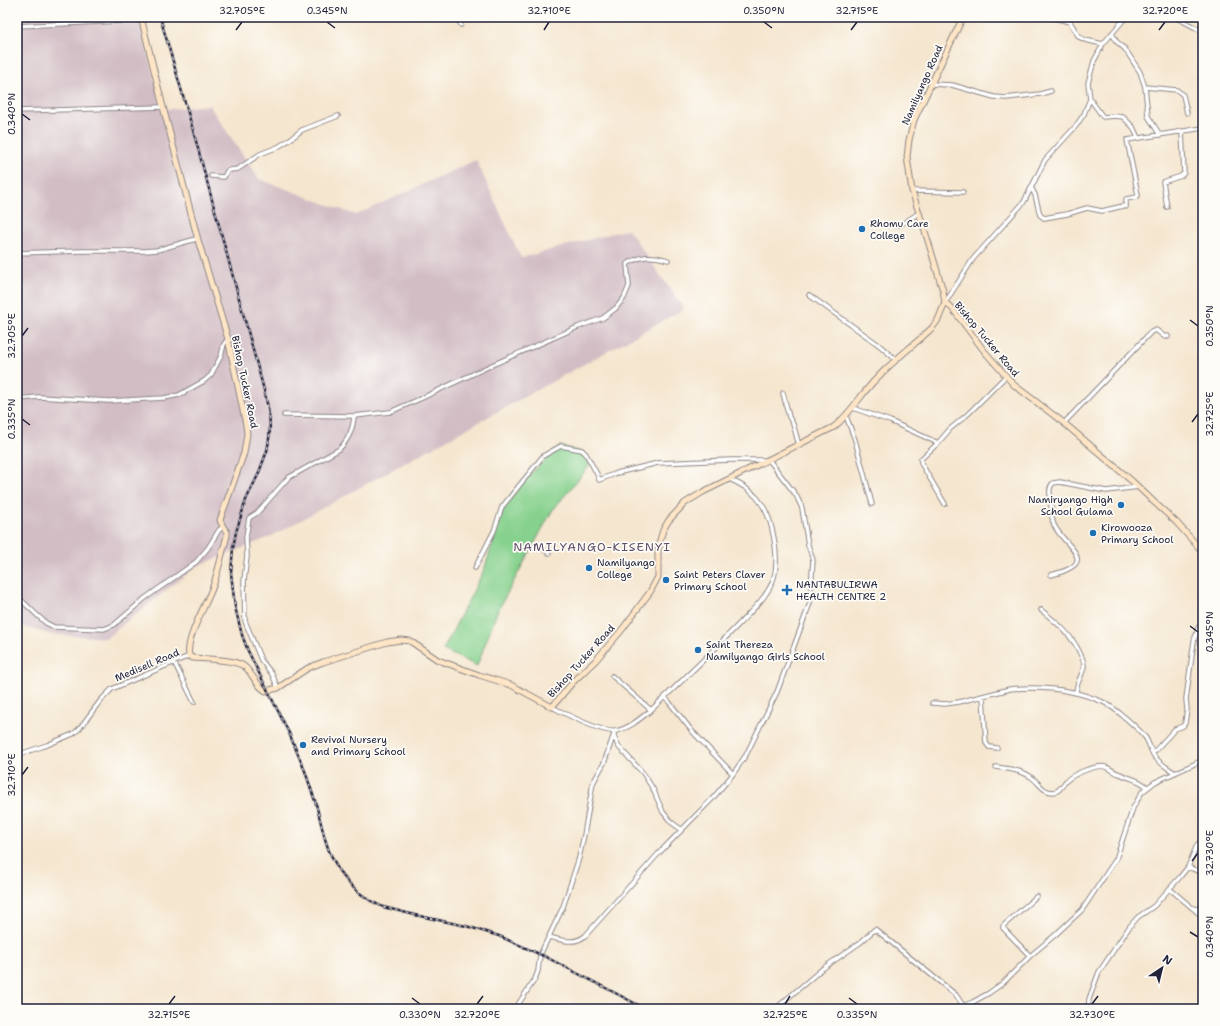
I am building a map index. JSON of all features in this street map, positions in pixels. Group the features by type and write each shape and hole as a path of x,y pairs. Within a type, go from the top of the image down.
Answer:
{"main road":[{"name":"Namilyango Road","path":"945,303 943,291 912,191 907,158 909,140 914,120 963,17"},
{"name":"Bishop Tucker Road","path":"141,19 198,240 228,339 247,434 244,453 220,520 227,532 227,536 213,586 191,639 189,656"},
{"name":"Bishop Tucker Road","path":"278,688 308,668 320,663 394,640 406,640 438,660 511,685 552,707 572,683 592,664 621,631 654,587 659,570 660,540 668,520 685,503 704,492 834,427 853,408 870,385 932,328 938,320 945,303 952,308 985,352 1022,392 1064,423 1138,487 1176,522 1203,552"},
{"path":"189,656 193,658 240,664 248,670 263,690 267,691 278,688"}],"street":[{"path":"456,17 461,25"},
{"path":"1050,17 1070,22 1079,37 1103,44"},
{"path":"1126,17 1120,26 1103,44 1094,61 1088,83 1090,99 1103,117 1123,117 1133,127 1138,138"},
{"path":"1175,17 1200,30"},
{"path":"17,26 141,19"},
{"path":"1112,33 1116,41 1125,49 1134,61 1145,87 1148,116 1160,135"},
{"path":"932,84 952,85 994,97 1006,98 1051,92"},
{"path":"1145,87 1177,90 1183,95 1187,113"},
{"path":"945,303 974,259 1018,209 1032,189 1045,160 1076,126 1084,114 1090,99"},
{"path":"17,111 163,107"},
{"path":"211,176 224,177 230,170 238,170 260,154 278,147 302,130 338,116"},
{"path":"1032,189 1040,215 1042,217 1067,214 1087,208 1102,211 1123,206 1126,207 1126,199 1138,195 1126,141 1128,139 1203,128"},
{"path":"1167,207 1163,182 1181,176 1184,173 1182,131"},
{"path":"912,191 963,192"},
{"path":"890,224 900,225 919,213"},
{"path":"17,253 145,251 157,250 196,239 198,240"},
{"path":"284,415 354,416 390,412 578,327 603,318 616,308 624,298 629,286 627,264 635,259 654,256 668,260"},
{"path":"809,295 879,345 896,360"},
{"path":"1064,423 1152,331 1157,331 1166,338 1168,336"},
{"path":"17,399 39,397 109,401 164,398 178,395 204,381 210,375 221,356 224,344 228,339"},
{"path":"945,504 920,460 950,429 968,414 1006,376"},
{"path":"783,393 789,417 793,424 799,445"},
{"path":"853,408 890,421 938,443"},
{"path":"278,688 272,674 261,660 244,621 244,581 247,556 246,537 249,518 257,513 288,478 338,450 344,445 354,425 354,416"},
{"path":"846,416 855,440 872,504"},
{"path":"475,568 494,532 502,507 541,457 559,446 564,445 584,452 599,480 617,473 658,463 769,460 796,495 802,508 808,545 813,560 810,604 777,692 746,756 713,798 608,909 585,936 578,940 570,941 549,937"},
{"path":"552,707 587,724 615,731 628,726 640,719 665,697 715,649 756,606 772,583 775,565 775,544 770,522 763,505 757,497 729,479"},
{"path":"1051,575 1070,569 1076,562 1077,557 1072,546 1057,529 1053,522 1050,492 1052,483 1060,482 1106,491 1138,487"},
{"path":"17,596 46,623 54,626 104,629 114,625 144,599 196,562 223,527"},
{"path":"538,546 549,552"},
{"path":"1040,610 1061,626 1069,635 1075,643 1083,660 1084,666 1076,686 1076,693"},
{"path":"1153,753 1175,729 1186,723 1186,699 1194,641 1198,628 1203,622"},
{"name":"Medisell Road","path":"17,757 23,753 73,734 79,729 101,700 112,689 189,656"},
{"path":"174,662 194,702"},
{"path":"612,676 651,710"},
{"path":"932,703 951,703 1010,689 1033,687 1076,693 1102,701 1111,707 1144,736 1153,753 1160,762 1175,773"},
{"path":"983,696 986,743 989,747 997,748"},
{"path":"665,697 692,730 733,774"},
{"path":"515,1009 538,971 540,955 563,907 579,858 593,784 604,763 615,731"},
{"path":"614,736 618,746 643,773 653,789 663,812 671,822 682,830"},
{"path":"17,747 23,753"},
{"path":"955,1009 964,1006 994,990 1030,956 1069,923 1087,904 1116,859 1133,808 1142,792 1155,782 1203,760"},
{"path":"996,767 1027,775 1033,778 1045,791 1048,792 1056,792 1068,779 1098,766 1107,768 1120,775 1137,779 1147,787"},
{"path":"1088,1009 1089,999 1099,972 1130,926 1138,917 1154,906 1170,889 1188,867 1197,845 1203,839"},
{"path":"1188,867 1200,872 1203,876"},
{"path":"1170,889 1203,917"},
{"path":"1030,956 1003,928 1003,926 1036,896"},
{"path":"1193,908 1198,909 1203,906"},
{"path":"775,1009 822,969 861,942 875,929 949,990 964,1006"}],"shaded area":[{"path":"17,17 139,17 162,110 209,105 259,179 356,215 476,160 521,258 628,229 684,309 270,537 197,566 106,638 49,634 17,625"}],"green space":[{"path":"560,446 582,452 590,465 552,511 497,612 477,666 443,650 484,570 502,511 525,479"}],"railway":[{"path":"160,17 191,123 268,406 270,427 267,451 246,500 236,532 233,548 231,573 235,607 242,635 248,651 289,733 305,771 329,851 339,871 348,882 358,892 383,907 466,926 499,936 546,957 646,1009"}],"place":[{"name":"Rhomu Care College","path":"862,229"},
{"name":"Namiryango High School Gulama","path":"1121,505"},
{"name":"Kirowooza Primary School","path":"1093,533"},
{"name":"Namilyango College","path":"589,568"},
{"name":"Saint Peters Claver Primary School","path":"666,580"},
{"name":"NANTABULIRWA HEALTH CENTRE 2","path":"787,590"},
{"name":"Saint Thereza Namilyango Girls School","path":"698,650"},
{"name":"Revival Nursery and Primary School","path":"303,745"}],"district":[{"name":"NAMILYANGO-KISENYI","path":"592,547"}]}
